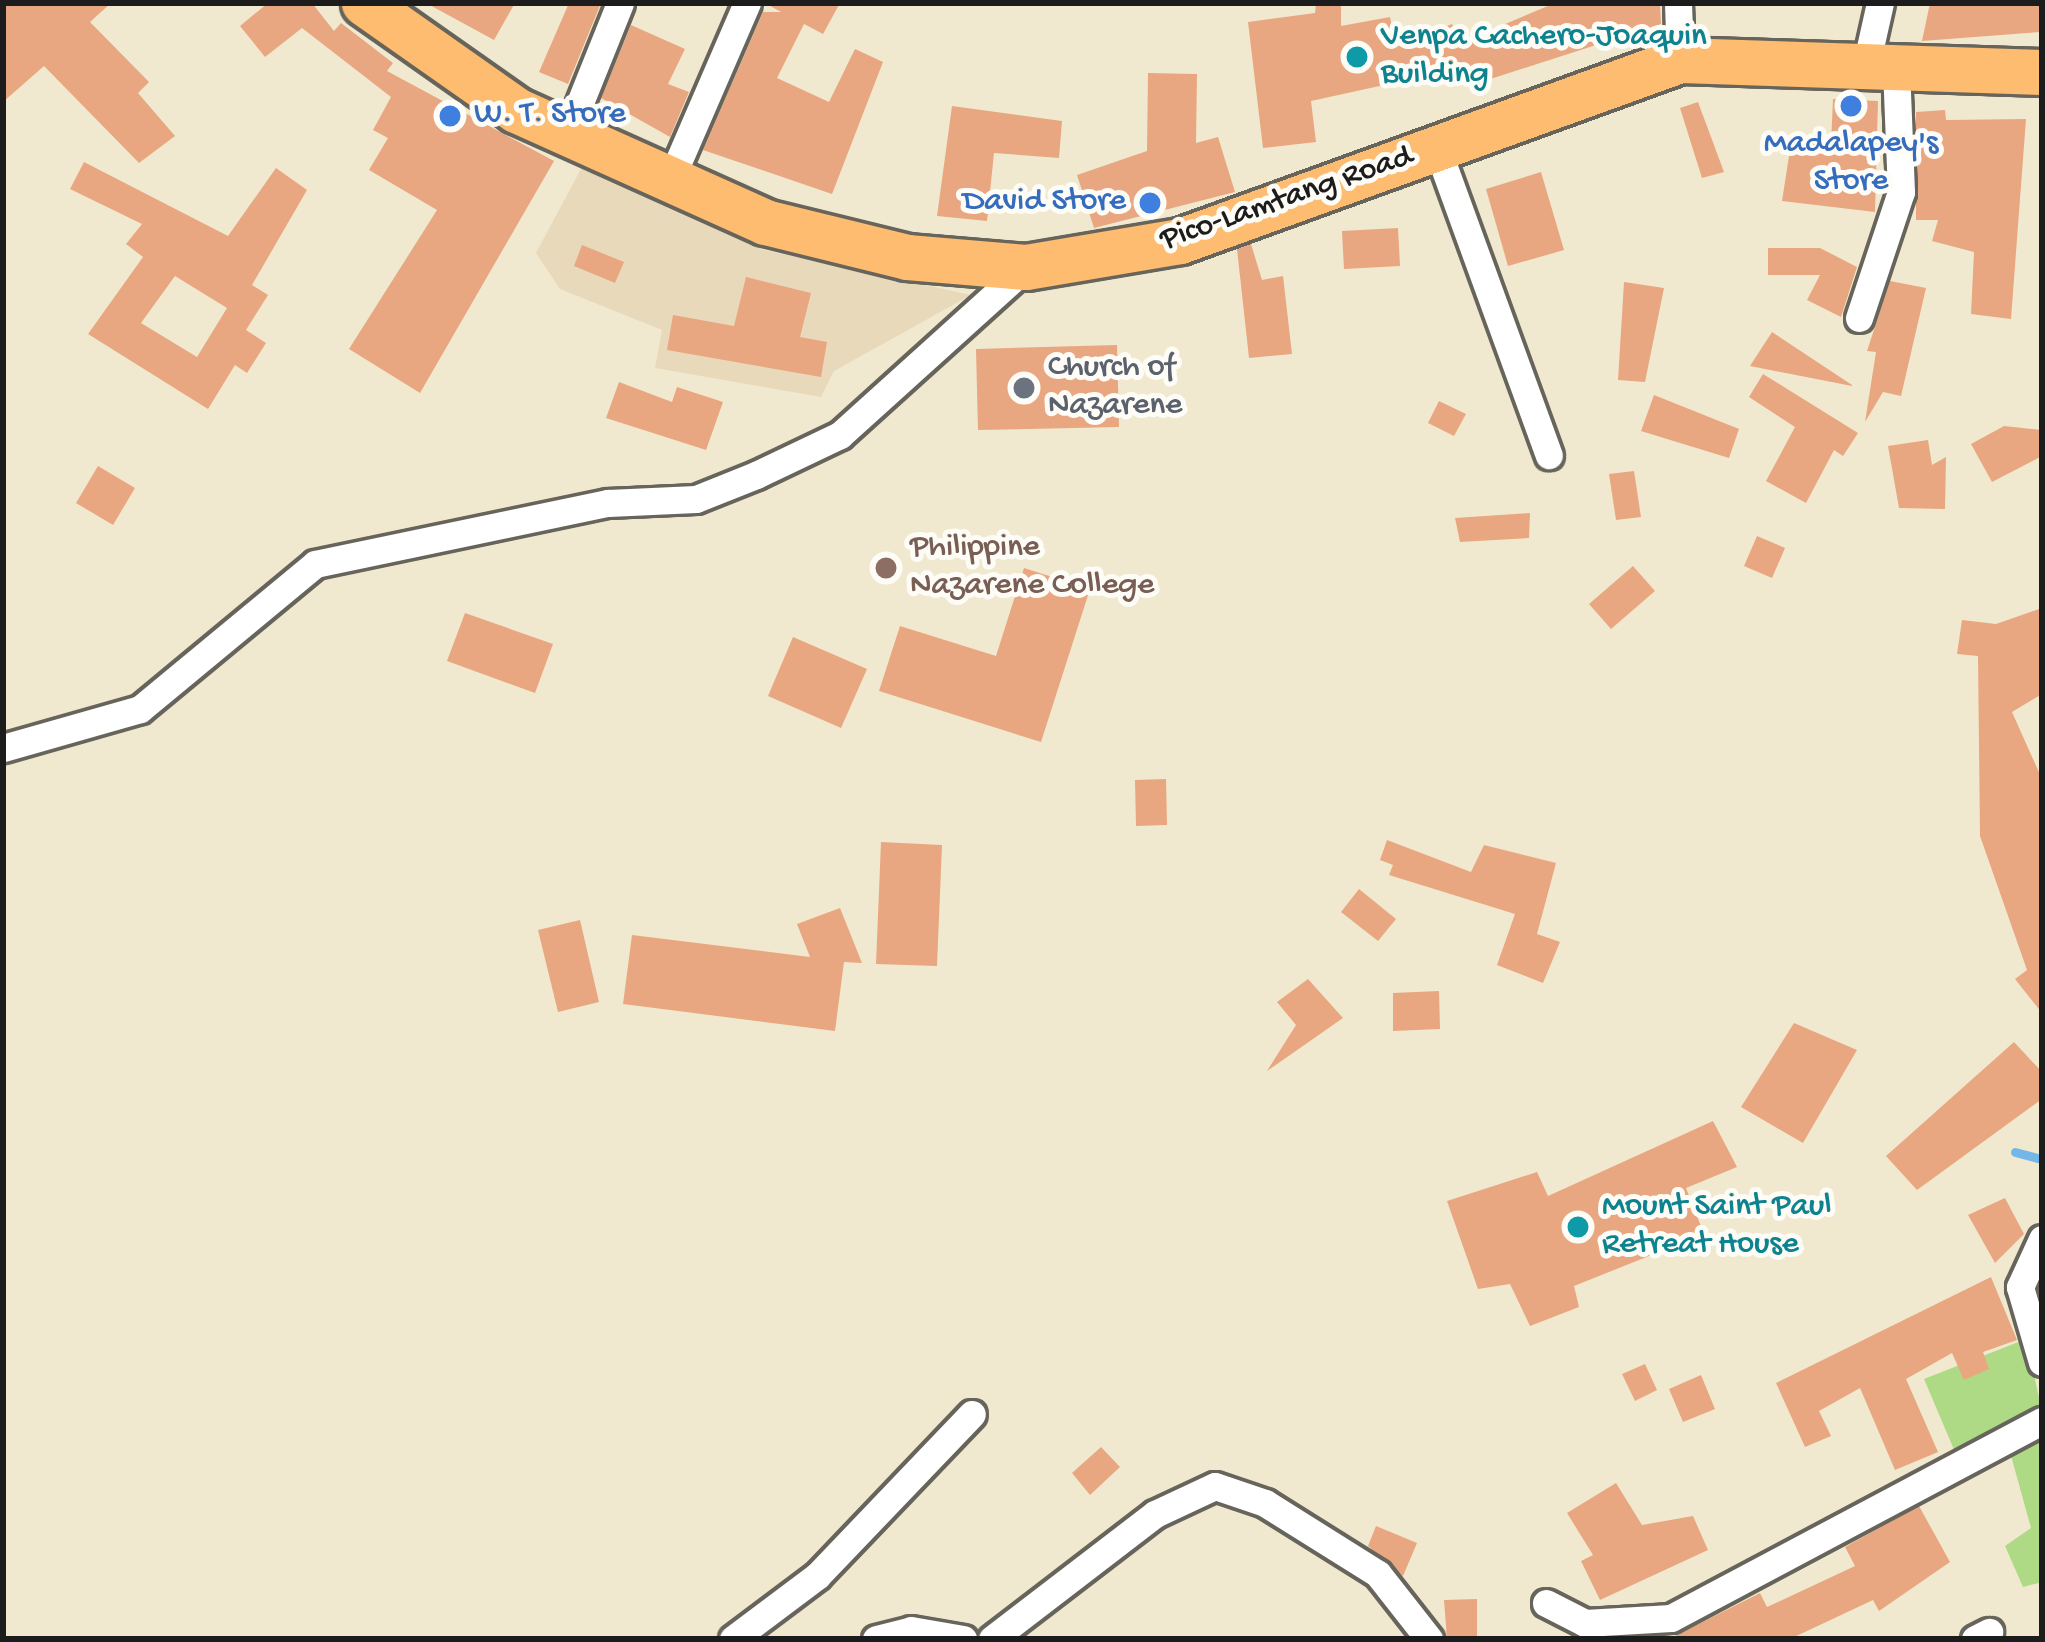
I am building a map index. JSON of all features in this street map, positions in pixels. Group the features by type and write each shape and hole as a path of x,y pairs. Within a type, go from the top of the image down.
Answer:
{"main road":[{"name":"Pico-Lamtang Road","path":"364,3 459,76 669,183 843,244 1026,267 1180,241 1680,60 1882,63 2042,72"}],"street":[{"path":"567,135 620,3"},
{"path":"669,183 747,3"},
{"path":"1678,3 1680,60"},
{"path":"1858,318 1900,193 1882,63 1880,3"},
{"path":"1437,148 1549,455"},
{"path":"3,748 140,710 315,564 608,503 696,500 756,475 840,435 1026,267"},
{"path":"2042,1239 2020,1287 2042,1362"},
{"path":"734,1639 817,1576 972,1414"},
{"path":"1546,1604 1585,1623 1671,1618 2042,1421"},
{"path":"992,1639 1155,1514 1215,1486 1265,1503 1378,1574 1429,1639"},
{"path":"876,1639 963,1639"}],"shaded area":[{"path":"583,165 760,249 971,295 834,371 821,397 655,368 662,330 560,289 536,253"}],"green space":[{"path":"2026,1339 2042,1411 1955,1452 1924,1379"},
{"path":"2042,1429 2042,1582 2023,1587 2005,1546 2031,1528 2010,1452"}],"building":[{"path":"3,3 111,3 90,22 149,82 138,93 175,136 139,163 44,66 3,102"},
{"path":"268,3 312,3 334,31 341,23 393,63 387,71 554,161 420,393 349,349 437,210 369,170 388,138 373,130 391,97 302,28 265,57 240,26"},
{"path":"426,3 515,3 494,40"},
{"path":"569,3 601,3 568,84 539,72"},
{"path":"765,3 840,3 823,34 804,24 777,78 829,102 855,49 883,62 832,194 703,150 763,12 781,12"},
{"path":"1316,3 1341,3 1341,26 1390,17 1396,47 1452,24 1460,43 1555,3 1660,3 1661,24 1478,83 1471,66 1311,101 1316,142 1263,148 1248,22 1315,13"},
{"path":"1930,3 2042,3 2040,32 1922,41"},
{"path":"631,25 685,49 668,84 689,92 670,137 601,98"},
{"path":"1148,73 1197,74 1196,143 1218,137 1235,192 1094,228 1077,175 1147,151"},
{"path":"1833,99 1878,101 1875,212 1782,201 1791,143 1831,144"},
{"path":"1698,102 1724,172 1702,178 1680,108"},
{"path":"952,106 1062,121 1059,158 994,153 987,221 937,216"},
{"path":"1945,110 1946,120 2026,119 2011,319 1971,314 1974,252 1932,241 1938,220 1916,220 1916,112"},
{"path":"84,162 228,236 276,168 307,190 252,285 268,295 246,330 266,343 247,373 235,365 208,409 88,334 143,257 126,244 142,224 70,189","holes":["175,276 227,308 197,357 141,323"]},
{"path":"1541,172 1564,250 1508,266 1486,189"},
{"path":"1398,228 1400,266 1344,269 1342,231"},
{"path":"1251,244 1262,280 1283,276 1292,354 1249,358 1237,249"},
{"path":"582,245 624,262 615,283 574,266"},
{"path":"1768,248 1820,248 1857,267 1841,317 1807,300 1820,275 1768,275"},
{"path":"746,277 811,293 800,337 827,342 821,377 667,350 673,315 734,326"},
{"path":"1890,281 1926,288 1901,396 1883,392 1865,422 1876,352 1867,351"},
{"path":"1624,282 1664,288 1645,382 1618,380"},
{"path":"1772,332 1852,385 1852,386 1750,366"},
{"name":"Church of Nazarene","path":"1117,345 1119,427 978,430 976,349"},
{"path":"1763,374 1858,433 1843,456 1834,450 1806,503 1766,481 1795,427 1749,397"},
{"path":"619,382 672,402 677,387 723,402 706,450 606,418"},
{"path":"1654,395 1739,429 1729,458 1641,431"},
{"path":"1439,401 1466,414 1454,436 1428,423"},
{"path":"2004,426 2042,430 2042,456 1992,482 1971,444"},
{"path":"1928,440 1932,465 1946,457 1945,509 1899,508 1888,446"},
{"path":"98,466 135,488 113,525 76,503"},
{"path":"1634,471 1641,517 1616,520 1609,474"},
{"path":"1530,513 1529,538 1460,542 1455,518"},
{"path":"1757,536 1785,548 1772,578 1744,566"},
{"path":"1633,566 1655,591 1611,629 1589,604"},
{"path":"1024,568 1090,589 1041,742 879,691 900,626 996,656"},
{"path":"2042,608 2042,694 2012,712 2042,779 2042,1013 2015,979 2027,970 1980,836 1978,656 1957,654 1962,620 1996,624"},
{"path":"465,613 553,644 535,693 447,661"},
{"path":"793,637 867,669 841,728 768,696"},
{"path":"1166,779 1167,825 1136,826 1135,780"},
{"path":"1387,840 1471,872 1484,845 1556,863 1537,934 1560,942 1543,983 1497,965 1515,914 1389,875 1393,865 1380,860"},
{"path":"881,842 942,845 937,966 876,964"},
{"path":"1359,889 1396,919 1378,941 1341,912"},
{"path":"840,908 862,963 844,962 835,1031 623,1004 632,935 810,957 797,924"},
{"path":"580,920 599,1002 558,1012 538,930"},
{"path":"1308,979 1343,1018 1267,1071 1296,1025 1277,1002"},
{"path":"1439,991 1440,1029 1393,1031 1393,993"},
{"path":"1794,1023 1857,1050 1803,1143 1741,1107"},
{"path":"2014,1042 2042,1072 2042,1099 1917,1190 1886,1156"},
{"name":"Mount Saint Paul Retreat House","path":"1713,1121 1737,1167 1686,1188 1704,1234 1574,1286 1579,1307 1530,1326 1510,1284 1478,1289 1447,1201 1537,1172 1548,1196"},
{"path":"2005,1198 2024,1234 1995,1263 1968,1215"},
{"path":"1991,1277 2017,1340 1983,1352 1989,1369 1964,1380 1952,1353 1906,1379 1938,1452 1895,1470 1860,1388 1819,1411 1831,1436 1805,1447 1776,1383"},
{"path":"1645,1364 1657,1390 1635,1401 1622,1374"},
{"path":"1701,1375 1715,1409 1683,1422 1669,1389"},
{"path":"1101,1447 1120,1467 1090,1495 1072,1473"},
{"path":"1616,1483 1642,1525 1693,1516 1708,1550 1600,1600 1581,1561 1593,1555 1567,1513"},
{"path":"1919,1506 1950,1562 1879,1611 1873,1600 1790,1639 1669,1639 1760,1593 1767,1607 1855,1566 1845,1547"},
{"path":"1376,1526 1417,1543 1403,1576 1368,1546"},
{"path":"1477,1599 1477,1639 1447,1639 1444,1600"}],"waterway":[{"path":"2015,1152 2042,1159"}],"place":[{"name":"Venpa Cachero-Joaquin Building","path":"1357,57"},
{"name":"Madalapey's Store","path":"1851,106"},
{"name":"W. T. Store","path":"450,116"},
{"name":"David Store","path":"1150,203"},
{"name":"Church of Nazarene","path":"1024,388"},
{"name":"Philippine Nazarene College","path":"886,568"},
{"name":"Mount Saint Paul Retreat House","path":"1578,1227"}]}
